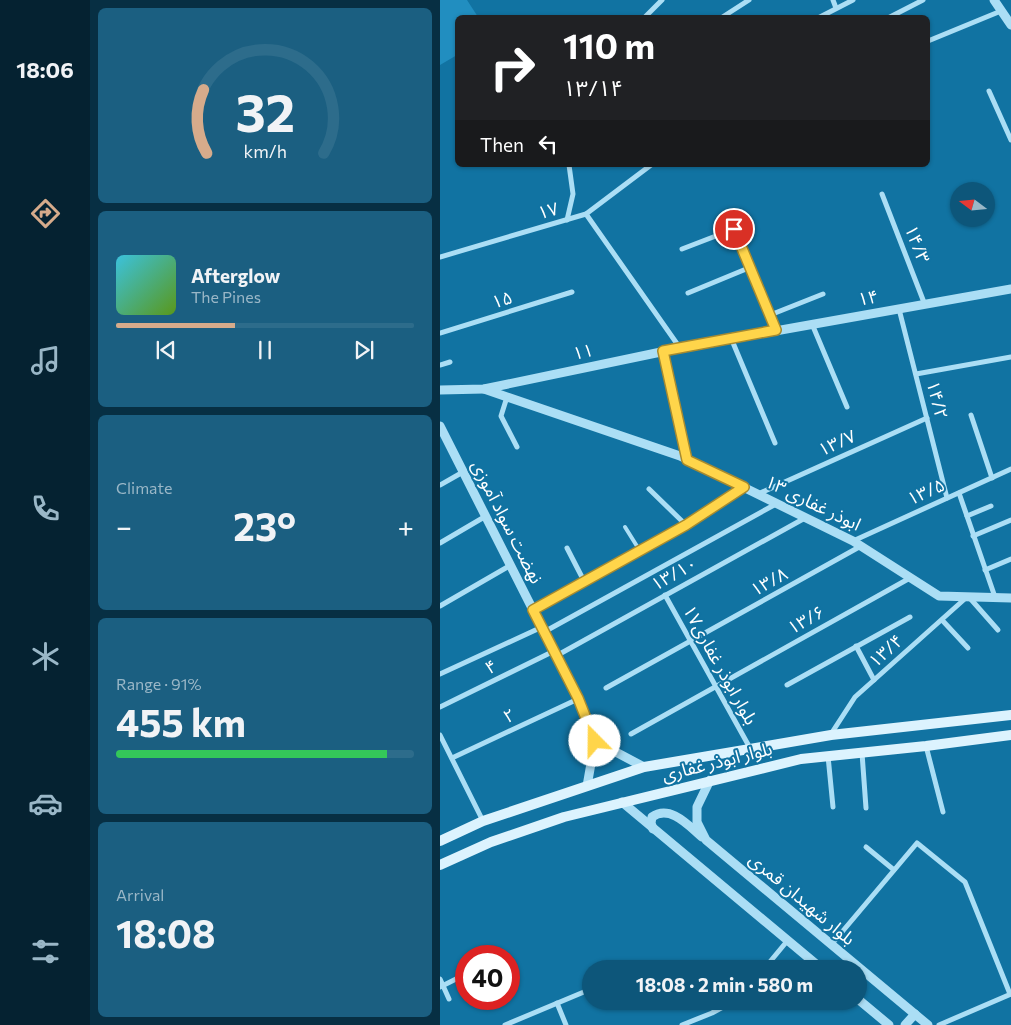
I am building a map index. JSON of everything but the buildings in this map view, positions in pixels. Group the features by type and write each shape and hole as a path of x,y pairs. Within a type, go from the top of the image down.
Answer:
{"main road":[{"name":"بلوار ابوذر غفاری","path":"440,841 483,821 644,767 831,735 1011,716"},
{"name":"بلوار ابوذر غفاری","path":"440,865 491,842 555,820 710,780 801,759 1011,735"}],"street":[{"path":"647,15 662,0"},
{"path":"726,15 749,0"},
{"path":"833,0 836,8"},
{"path":"823,15 853,0"},
{"path":"894,15 923,0"},
{"path":"994,0 1011,24"},
{"path":"930,40 1001,12"},
{"path":"989,91 1011,140"},
{"path":"567,220 573,194 569,167"},
{"name":"۱۷","path":"440,257 586,214 648,167"},
{"name":"۱۴/۳","path":"882,194 926,305"},
{"path":"586,214 680,348"},
{"path":"682,249 734,229 776,330"},
{"path":"688,293 751,267"},
{"name":"۱۴","path":"731,338 1011,289"},
{"name":"۱۵","path":"440,333 572,292"},
{"path":"770,315 823,294"},
{"name":"۱۴/۲","path":"899,309 946,498"},
{"path":"812,324 847,407"},
{"path":"731,338 775,443"},
{"name":"۱۱","path":"440,390 484,389 731,338"},
{"path":"663,351 687,460"},
{"path":"916,374 1011,356"},
{"path":"440,365 450,362"},
{"name":"۱۳ ابوذر غفاری","path":"484,389 687,460 853,541 939,596 1011,598"},
{"path":"507,397 501,416 517,447"},
{"path":"972,415 992,478"},
{"name":"۱۳/۷","path":"758,494 927,418"},
{"name":"نهضت سواد آموزی","path":"440,427 578,698 595,741"},
{"name":"۱۳/۵","path":"853,541 1011,469"},
{"path":"440,484 463,472"},
{"path":"533,610 686,525 744,487"},
{"path":"649,489 686,525"},
{"path":"959,493 995,597"},
{"path":"440,674 543,629 776,503"},
{"path":"967,516 991,506"},
{"path":"440,543 486,516"},
{"name":"۱۳/۱۰","path":"555,653 806,518"},
{"path":"974,536 1011,520"},
{"name":"۱۳/۸","path":"606,688 862,546"},
{"path":"567,548 584,581"},
{"path":"986,570 1011,559"},
{"path":"440,606 511,565"},
{"name":"۱۳/۶","path":"631,734 910,577"},
{"name":"بلوار ابوذر غفاری۱۷","path":"665,595 750,748"},
{"path":"968,596 998,630"},
{"name":"۱۳/۴","path":"831,735 855,697 968,596"},
{"path":"787,685 910,617"},
{"path":"942,620 968,648"},
{"path":"856,646 874,680"},
{"name":"۴","path":"440,707 555,653"},
{"name":"۲","path":"452,758 578,698"},
{"path":"440,734 483,821"},
{"path":"587,786 595,741 644,767"},
{"path":"926,746 943,812"},
{"path":"440,751 447,748"},
{"path":"862,753 866,808"},
{"path":"828,756 833,807"},
{"name":"بلوار شهیدان قمری","path":"710,780 697,807 697,822 706,840 928,1025"},
{"path":"622,802 811,960"},
{"path":"653,829 652,816 664,812 677,816 706,840"},
{"path":"831,945 917,843 965,882 1011,994 939,1025"},
{"path":"866,847 894,870"},
{"path":"771,960 788,940"},
{"path":"440,979 441,986 449,999"},
{"path":"441,986 455,979"},
{"path":"505,1025 582,993"},
{"path":"557,1003 566,1025"},
{"path":"867,1007 889,1025"},
{"path":"682,1025 718,1010"},
{"path":"905,1025 915,1014"}],"lane":[{"path":"625,527 640,551"}],"shaded area":[{"path":"440,0 467,0 477,15 455,15 455,56 440,65"}],"route":[{"path":"595,741 578,698 533,610 686,525 744,487 687,460 663,351 776,330 734,229"}]}
